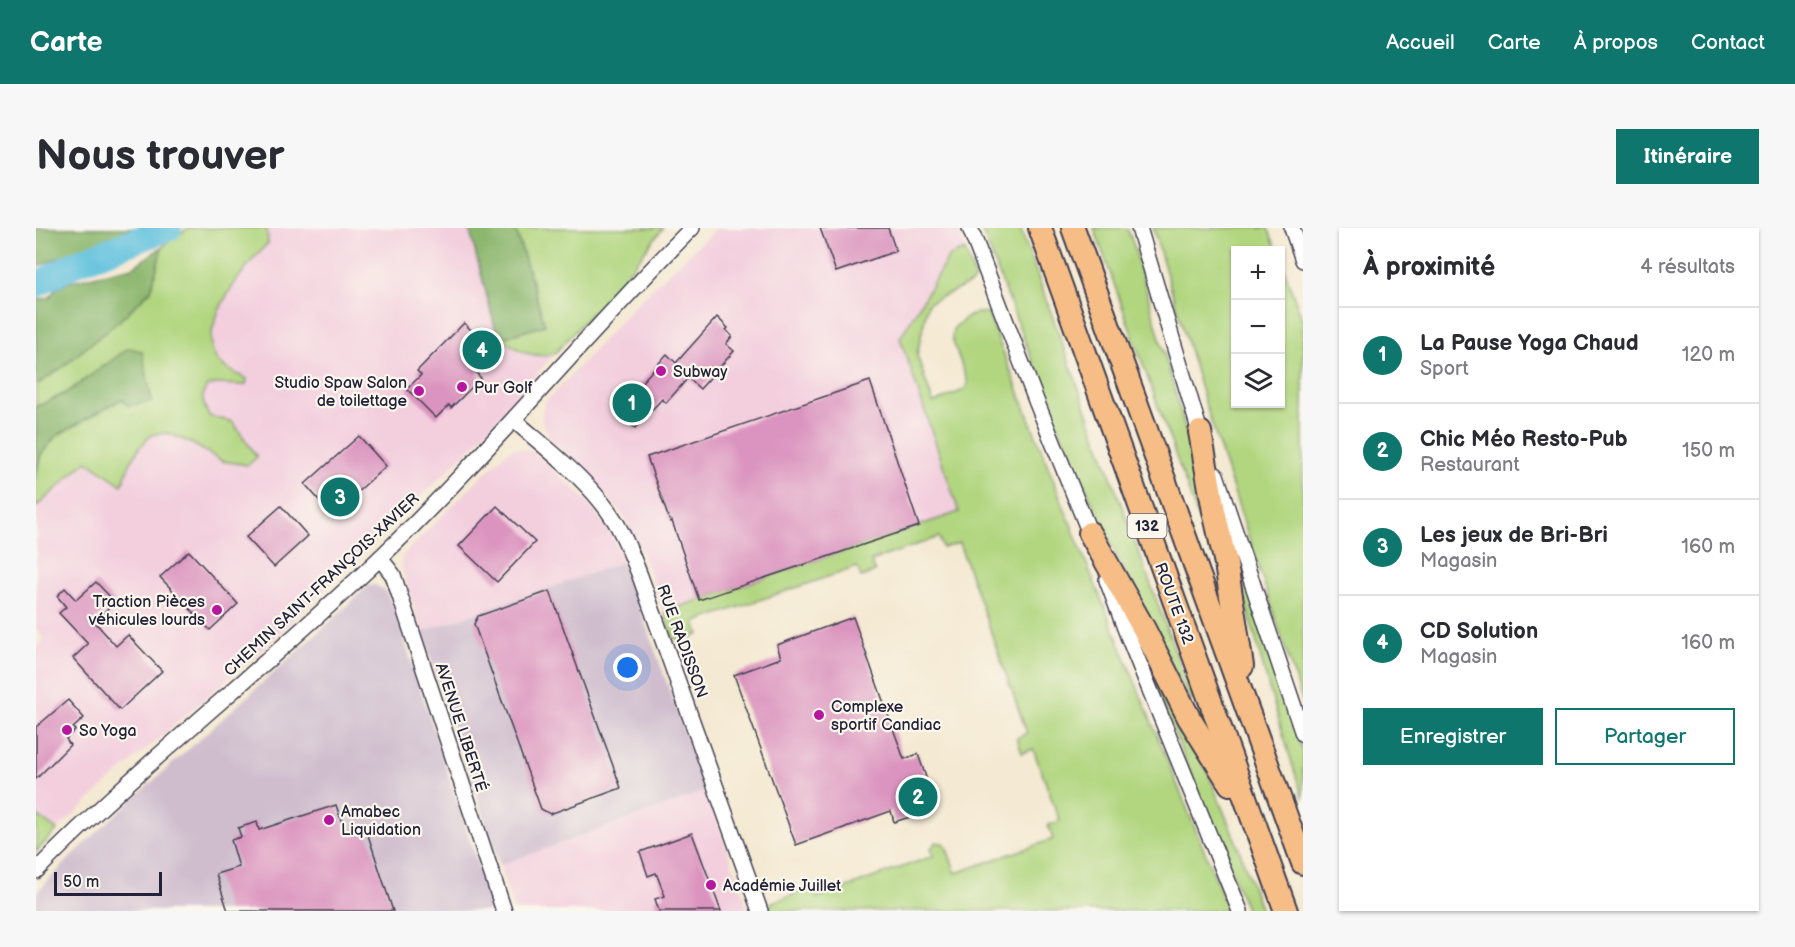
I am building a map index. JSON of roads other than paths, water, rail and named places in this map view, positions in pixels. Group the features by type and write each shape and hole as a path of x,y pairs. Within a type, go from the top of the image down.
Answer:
{"highway":[{"name":"ROUTE 132","path":"1040,228 1286,911"},
{"name":"ROUTE 132","path":"1073,228 1303,863"},
{"path":"1200,432 1226,564 1250,717"},
{"path":"1090,533 1144,629 1189,718 1254,823"}],"street":[{"name":"CHEMIN SAINT-FRANÇOIS-XAVIER","path":"640,281 677,228"},
{"name":"CHEMIN SAINT-FRANÇOIS-XAVIER","path":"36,871 123,786 380,558 514,420 640,281 692,228"},
{"path":"970,228 1128,636 1240,911"},
{"path":"1139,228 1200,432 1228,508 1303,734"},
{"path":"1292,228 1303,260"},
{"name":"RUE RADISSON","path":"514,420 587,487 609,512 625,539 760,911"},
{"name":"AVENUE LIBERTÉ","path":"380,558 393,575 504,911"}],"waterway":[{"path":"36,285 76,263 169,228"}],"place":[{"name":"CD Solution","path":"482,350"},
{"name":"Subway","path":"661,371"},
{"name":"Pur Golf","path":"462,387"},
{"name":"Studio Spaw Salon de toilettage","path":"419,391"},
{"name":"La Pause Yoga Chaud","path":"632,403"},
{"name":"Les jeux de Bri-Bri","path":"340,497"},
{"name":"Traction Pièces véhicules lourds","path":"217,610"},
{"name":"Complexe sportif Candiac","path":"819,715"},
{"name":"So Yoga","path":"67,730"},
{"name":"Chic Méo Resto-Pub","path":"918,797"},
{"name":"Amabec Liquidation","path":"329,820"},
{"name":"Académie Juillet","path":"711,885"}]}
